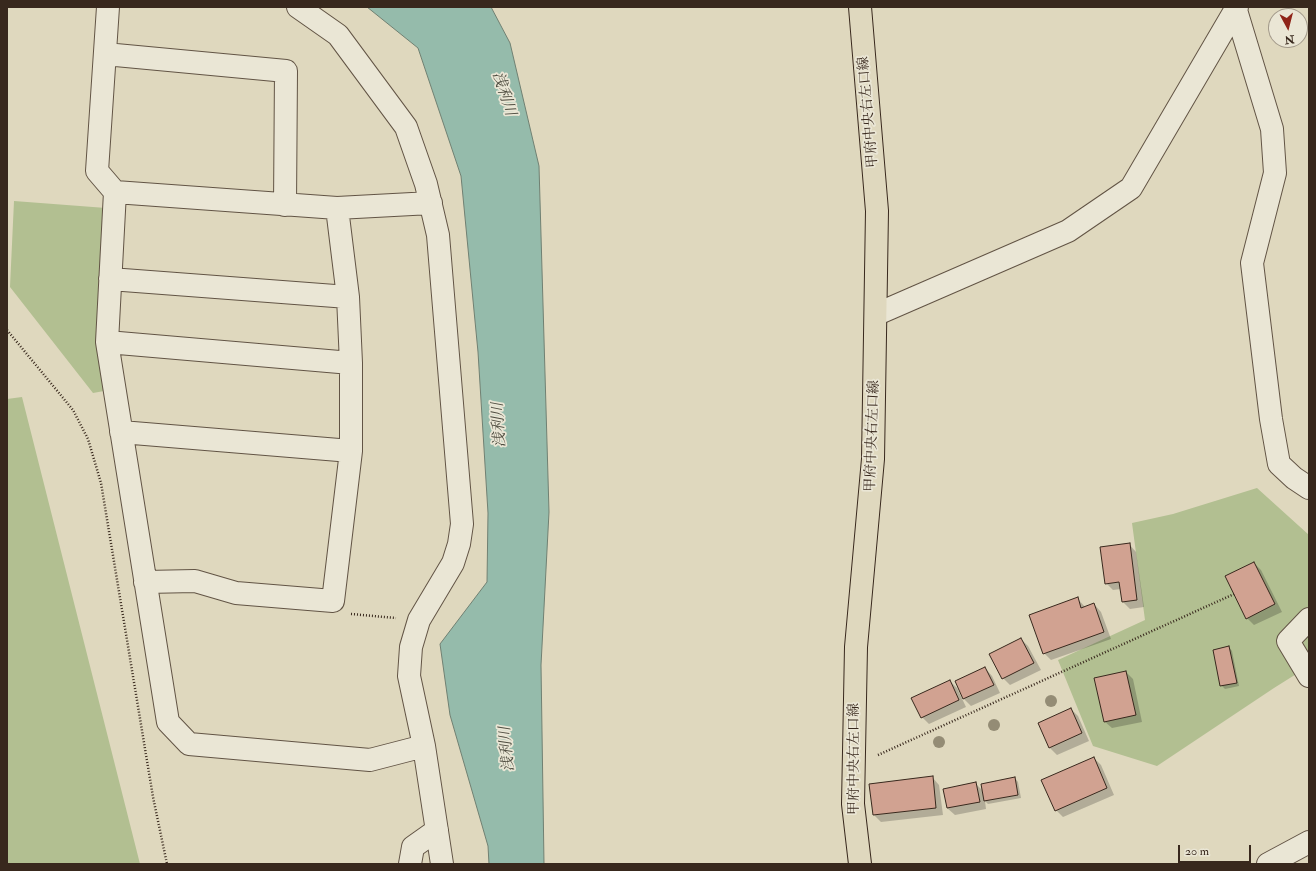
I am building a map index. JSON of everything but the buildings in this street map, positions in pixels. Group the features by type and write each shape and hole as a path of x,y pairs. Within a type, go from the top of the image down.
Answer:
{"main road":[{"name":"甲府中央右左口線","path":"860,7 877,211 877,314 873,459 856,647 853,804 860,864"}],"street":[{"path":"108,7 97,170 115,192 107,342 168,722 189,744 370,760 424,746"},
{"path":"298,7 338,35 406,127 426,184 438,235 462,524 459,544 453,563 419,620 411,647 409,676 424,746 442,864"},
{"path":"877,314 1068,231 1131,188 1236,7"},
{"path":"1236,7 1272,129 1275,172 1252,263 1271,419 1279,464 1294,478 1309,488"},
{"path":"105,54 286,71 285,204"},
{"path":"115,192 337,208 431,203"},
{"path":"146,582 195,581 236,594 333,601 351,451 351,363 348,297 337,208"},
{"path":"110,279 348,297"},
{"path":"107,342 351,363"},
{"path":"121,432 351,451"},
{"path":"1309,619 1288,641 1309,676"},
{"path":"410,864 413,848 437,830"},
{"path":"1268,864 1309,842"}],"path":[{"path":"7,330 73,410 88,439 101,483 152,797 167,864"},
{"path":"854,766 1234,594"},
{"path":"333,601 338,613 419,620"}],"shaded area":[{"path":"14,201 106,208 98,342 104,391 93,393 10,287"},
{"path":"22,397 140,864 7,864 7,399"},
{"path":"1257,488 1309,535 1309,666 1157,766 1093,746 1058,660 1145,620 1132,523 1173,514"}],"water":[{"name":"浅利川","path":"367,7 491,7 510,43 539,166 549,512 541,665 544,864 489,864 488,846 450,715 440,644 487,582 488,513 478,352 461,176 418,48"}]}
